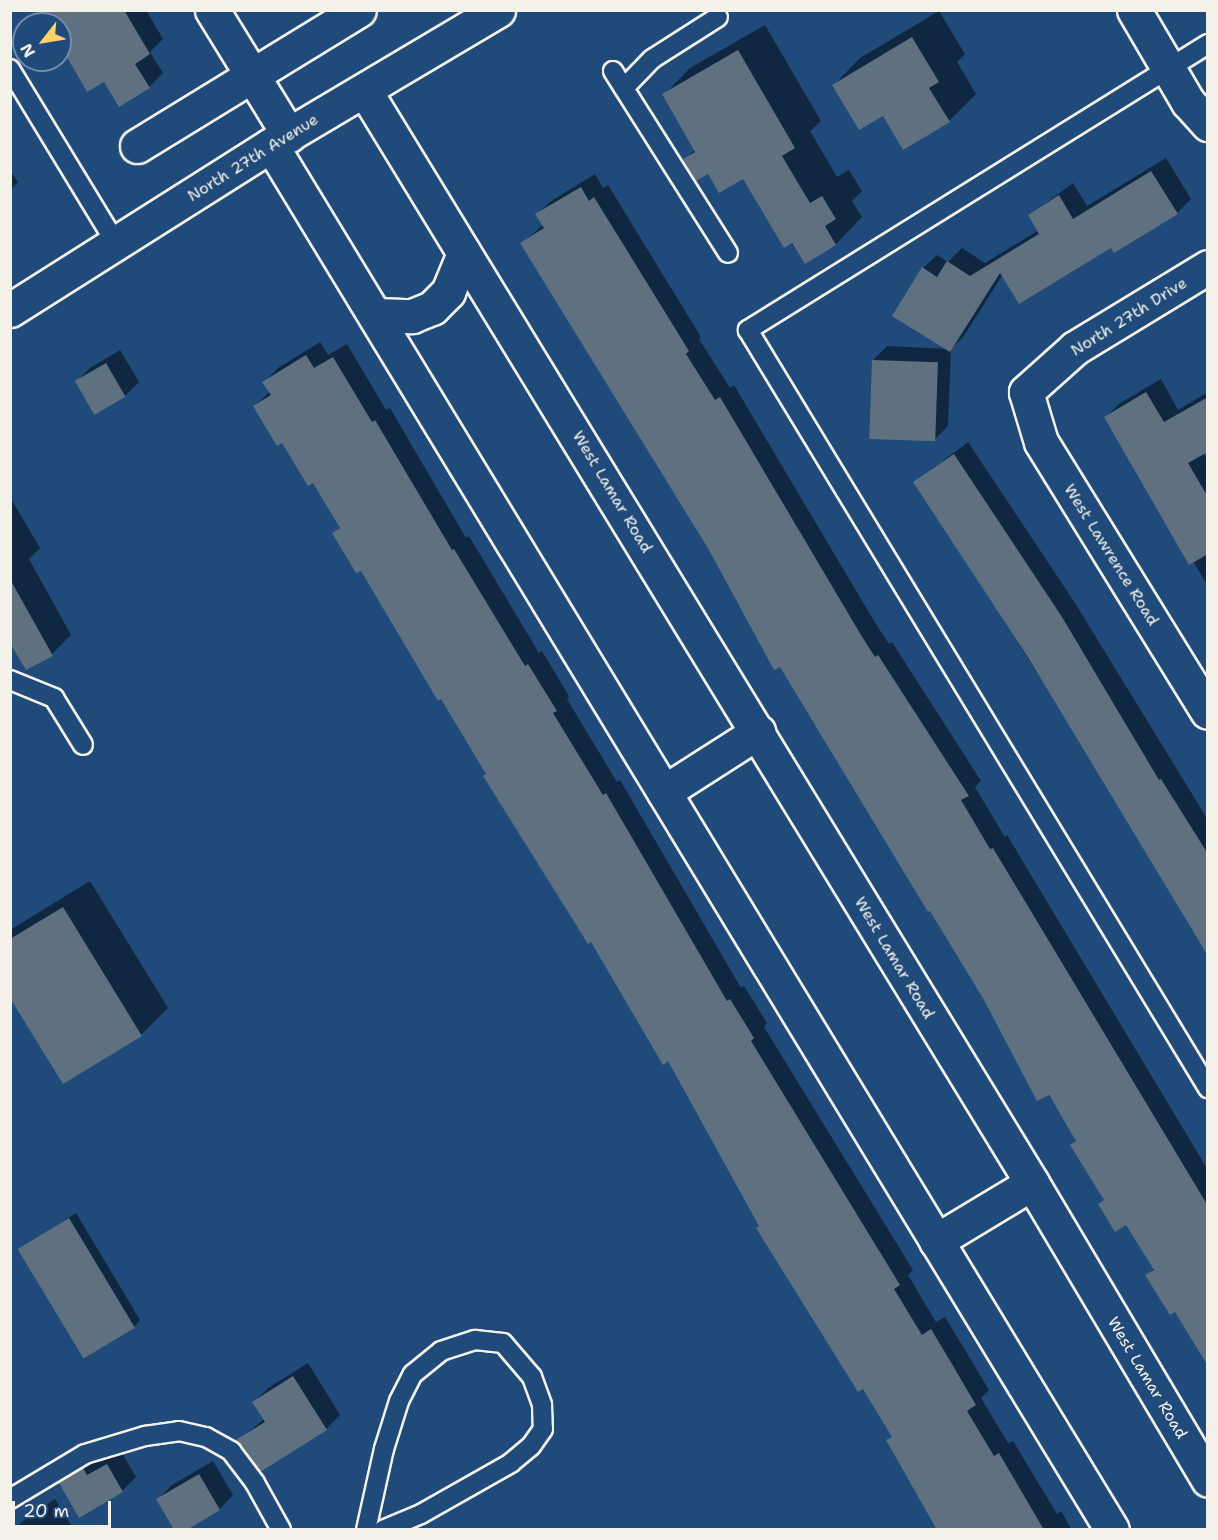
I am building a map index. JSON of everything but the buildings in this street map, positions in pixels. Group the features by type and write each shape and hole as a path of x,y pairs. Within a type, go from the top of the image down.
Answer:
{"street":[{"path":"212,10 251,75 280,140 375,315 1112,1530"},
{"path":"137,146 359,10"},
{"name":"North 27th Avenue","path":"10,310 280,140 498,10"},
{"path":"1134,10 1188,102 1208,124"},
{"name":"West Lamar Road","path":"365,91 1032,1183 1208,1480"},
{"path":"375,315 412,316 432,308 448,292 464,253"},
{"name":"North 27th Drive","path":"1026,392 1075,348 1208,267"},
{"name":"West Lawrence Road","path":"1026,392 1041,442 1208,712"},
{"path":"664,792 758,732"},
{"path":"936,1241 1032,1183"}],"lane":[{"path":"624,88 652,59 718,17"},
{"path":"1208,44 1167,67 748,330 1208,1088"},
{"path":"10,69 116,243"},
{"path":"613,71 728,253"},
{"path":"10,680 54,698 83,745"},
{"path":"366,1530 384,1449 399,1401 413,1374 441,1351 475,1340 503,1343 532,1377 542,1405 543,1429 531,1446 511,1463 421,1514 383,1530"},
{"path":"10,1499 85,1454 145,1436 179,1431 206,1437 231,1451 255,1483 281,1530"}]}
